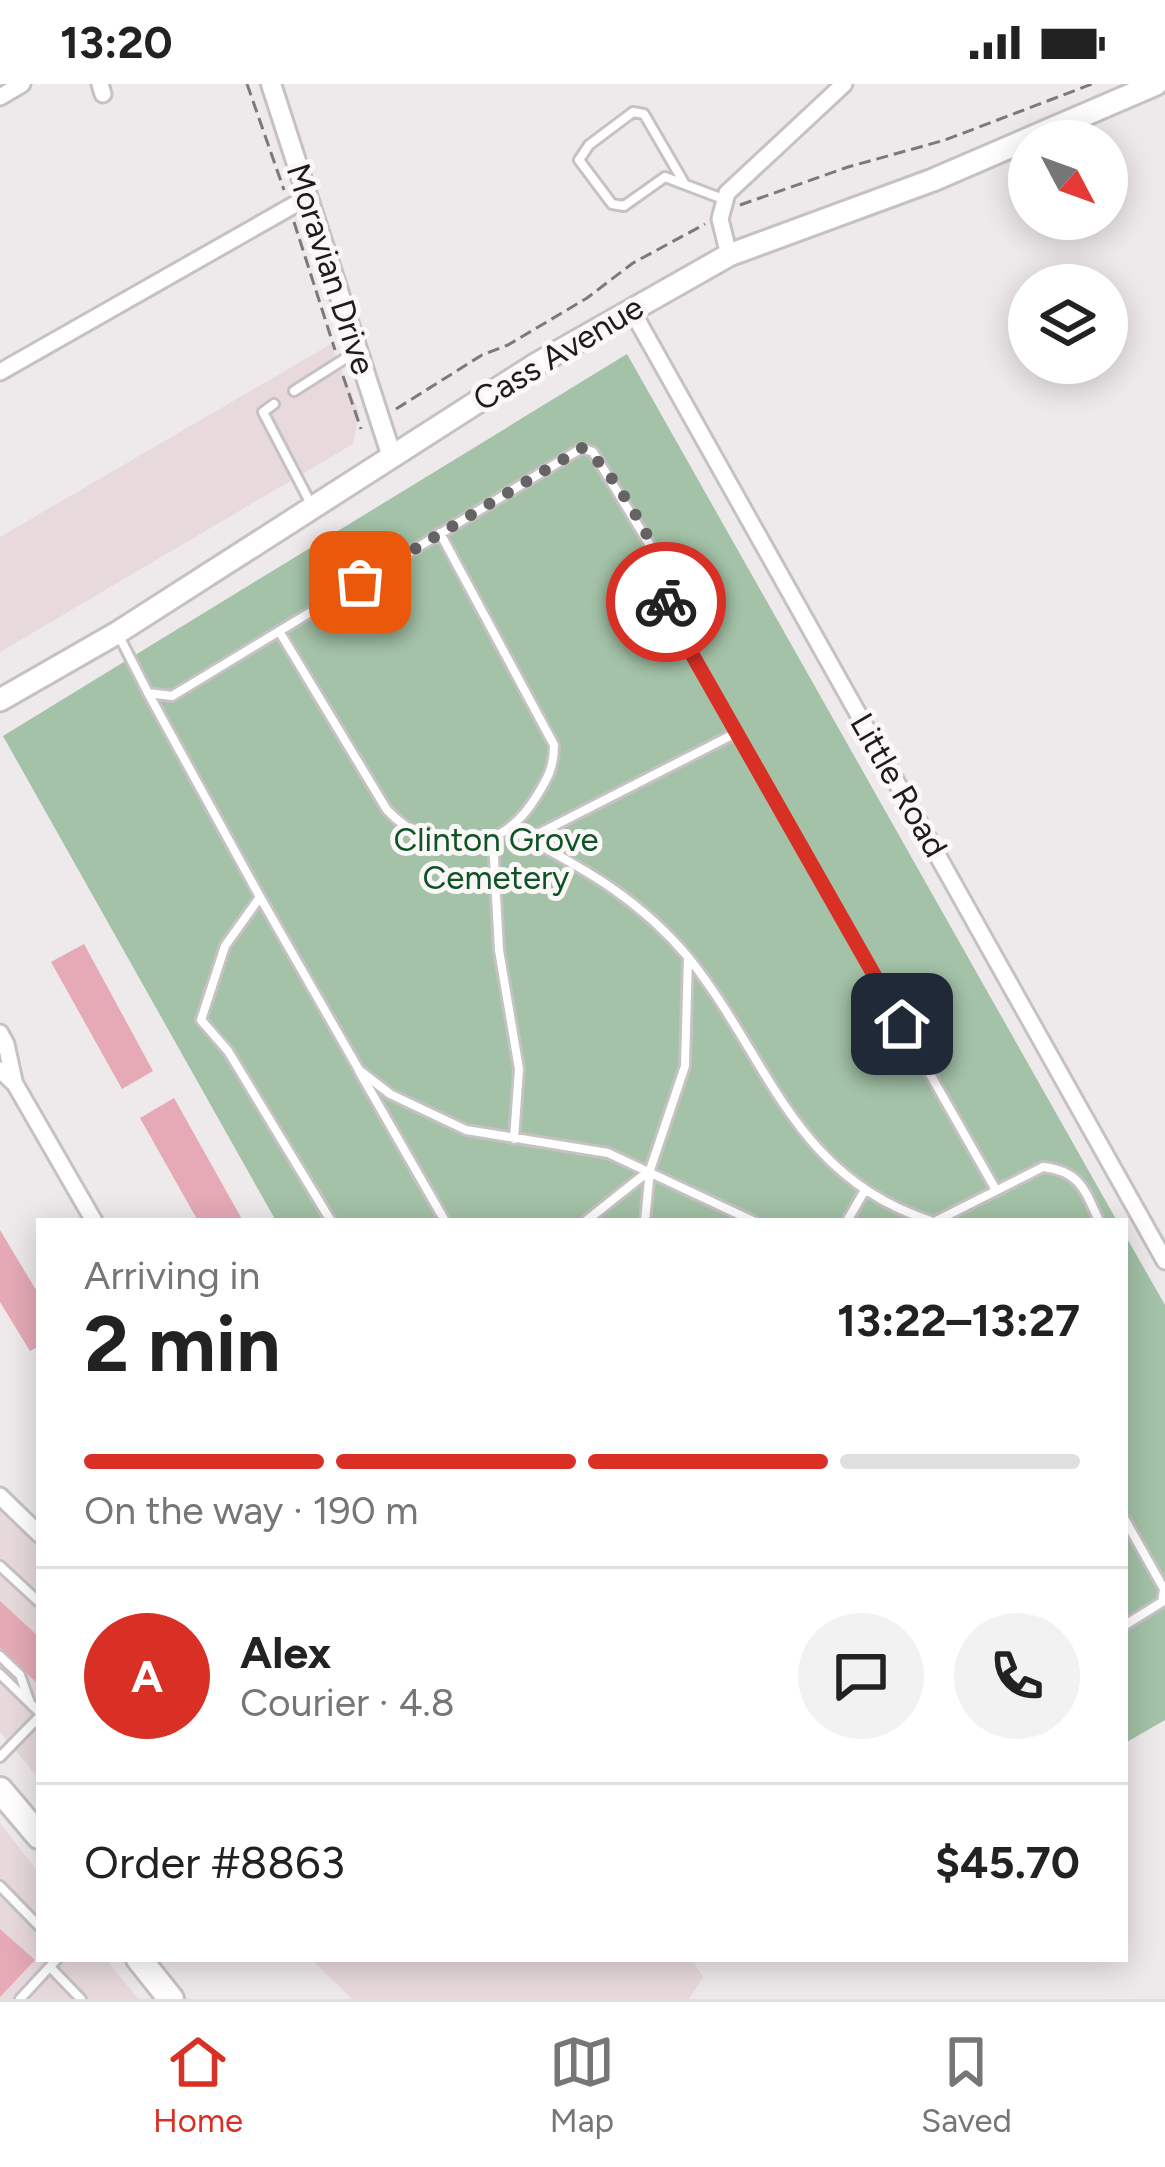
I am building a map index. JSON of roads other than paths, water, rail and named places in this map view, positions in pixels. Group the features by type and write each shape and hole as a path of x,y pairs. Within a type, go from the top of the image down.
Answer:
{"main road":[{"name":"Cass Avenue","path":"0,700 117,632 392,454 729,255 933,179 1156,84"},
{"path":"2,1796 36,1825"},
{"path":"142,1962 171,1999"}],"street":[{"path":"0,97 22,84"},
{"name":"Moravian Drive","path":"271,84 392,454"},
{"path":"729,255 720,219 723,200 744,173 844,84"},
{"path":"0,372 308,197"},
{"name":"Little Road","path":"631,309 1165,1262"},
{"path":"0,1033 7,1044 15,1084"},
{"path":"0,1070 15,1084 92,1218"},
{"path":"0,1496 36,1531"}],"lane":[{"path":"683,182 644,114 633,112 589,145 579,160 611,204 624,206 664,177 723,200"},
{"path":"294,391 358,350"},
{"path":"274,404 262,412 312,506"},
{"path":"148,693 172,696 582,448 593,452 659,560 668,612 996,1190"},
{"path":"279,631 387,810 405,828 429,840 460,844 493,840 530,808 554,768 554,745 440,533"},
{"path":"117,632 260,897 443,1218"},
{"path":"529,839 736,733"},
{"path":"510,829 610,884 667,932 720,996 783,1108 808,1140 892,1209 924,1218"},
{"path":"493,840 499,950 519,1069 514,1139"},
{"path":"260,897 225,946 201,1020 228,1052 330,1218"},
{"path":"646,1218 650,1170 685,1066 688,957"},
{"path":"358,1070 390,1094 466,1130 608,1153 747,1218"},
{"path":"940,1218 1043,1167 1081,1179 1098,1218"},
{"path":"590,1218 650,1170"},
{"path":"849,1218 865,1190"},
{"path":"1128,1525 1164,1588 1162,1602 1128,1622"},
{"path":"0,1566 36,1599"},
{"path":"0,1656 20,1675 30,1703"},
{"path":"0,1674 36,1710"},
{"path":"0,1757 36,1717"},
{"path":"0,1886 36,1923"},
{"path":"20,1999 53,1963 81,1999"}],"park label":[{"name":"Clinton Grove Cemetery","path":"496,858"}]}
